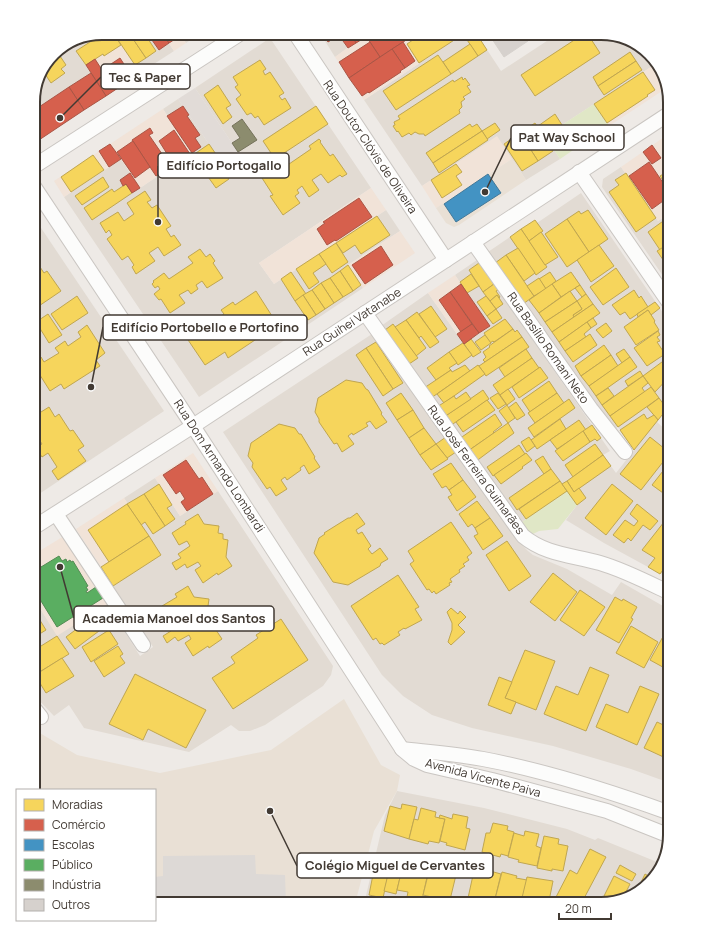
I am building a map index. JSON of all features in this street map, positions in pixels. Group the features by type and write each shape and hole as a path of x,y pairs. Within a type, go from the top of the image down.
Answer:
{"street":[{"path":"40,162 230,40"},
{"name":"Rua Doutor Clóvis de Oliveira","path":"300,40 446,260"},
{"name":"Rua Guihei Vatanabe","path":"40,524 193,426 663,118"},
{"path":"579,172 663,294"},
{"name":"Rua Dom Armando Lombardi","path":"40,196 193,426 402,749"},
{"name":"Rua Basílio Romani Neto","path":"473,242 591,408 625,452"},
{"name":"Rua José Ferreira Guimarães","path":"365,313 523,536 533,544 550,551 600,563 624,571 663,590"},
{"path":"56,514 143,646"},
{"name":"Avenida Vicente Paiva","path":"402,749 446,753 484,759 552,774 627,797 663,810"},
{"name":"Avenida Vicente Paiva","path":"402,749 414,759 427,765 492,780 607,811 663,833"}],"shaded area":[{"path":"118,40 167,40 174,51 140,73"},
{"path":"118,40 140,73 106,96 76,51 97,41"},
{"path":"167,40 184,40 186,43 174,51"},
{"path":"267,40 271,40 371,188 259,263 274,284 386,210 400,231 348,265 363,288 199,397 64,197 121,159 140,188 192,153 163,109 178,99 222,163 238,152 195,88"},
{"path":"324,40 342,40 348,48 335,57"},
{"path":"342,40 454,40 364,100 335,57 347,48"},
{"path":"454,40 481,40 501,71 548,40 605,40 621,43 639,53 652,66 545,136 560,159 526,180 497,137 422,186 364,100"},
{"path":"91,41 77,51 91,73 40,106 42,86 46,75 61,55 71,48 82,43"},
{"path":"652,66 660,82 662,91 609,126 594,104"},
{"path":"195,88 238,152 222,163 178,99"},
{"path":"163,109 192,153 140,188 121,159 64,197 54,181"},
{"path":"497,136 512,159 436,208 422,186"},
{"path":"663,138 663,174 660,176 663,180 663,218 658,221 621,167"},
{"path":"512,159 526,180 459,225 454,227 446,223 436,208"},
{"path":"621,167 658,221 663,218 663,276 602,187 603,179"},
{"path":"371,188 386,210 274,284 259,263"},
{"path":"581,193 663,313 663,414 657,422 663,428 663,575 604,543 566,520 577,505 567,491 519,524 381,326 428,293 464,344 490,326 455,275 477,260 610,451 603,455 616,473 634,450 618,427 612,431 488,252 535,220 537,223"},
{"path":"40,226 164,411 40,493"},
{"path":"400,231 415,253 363,288 348,265"},
{"path":"455,275 490,326 464,344 428,293"},
{"path":"372,334 528,551 533,555 567,569 612,595 621,582 663,606 663,780 631,769 553,746 472,728 432,715 403,696 382,675 223,432"},
{"path":"193,453 218,491 180,516 155,478"},
{"path":"155,478 180,516 218,491 333,666 331,675 323,686 265,725 250,731 239,731 231,725 189,752 84,728 69,705 54,716 40,701 40,672 69,654 57,636 40,647 40,608 57,635 107,604 140,656 153,647 113,586 161,555 124,498"},
{"path":"124,498 149,536 101,567 76,529"},
{"path":"64,536 107,604 57,636 40,608 40,551"},
{"path":"344,699 381,765 400,775 397,791 374,831 357,897 156,897 156,789 40,789 40,733 77,755 160,773 271,750"},
{"path":"397,791 484,808 567,829 595,840 598,838 657,862 648,876 635,887 621,894 601,897 366,897 385,815"},
{"path":"255,855 256,874 285,875 286,897 156,897 156,877 163,876 163,856"}],"green space":[{"path":"594,104 609,126 560,159 545,136"},
{"path":"567,491 577,505 558,529 539,531 531,535 519,524"}],"building: Moradias":[{"path":"118,40 121,45 86,65 76,51 94,41"},
{"path":"118,40 134,40 146,58 135,65"},
{"path":"134,40 149,40 156,51 146,58"},
{"path":"413,40 454,40 419,63 407,44"},
{"path":"467,40 481,40 487,50 478,56"},
{"path":"574,40 592,40 600,53 535,96 521,75"},
{"path":"470,44 478,56 451,74 443,62"},
{"path":"630,52 636,61 598,86 593,77"},
{"path":"438,55 451,74 396,110 383,91"},
{"path":"60,56 66,65 61,69 65,73 51,83 46,75"},
{"path":"260,60 266,69 263,71 265,75 270,72 284,93 279,96 282,100 285,98 291,108 264,125 258,116 255,118 251,113 247,115 236,99 241,95 235,87 238,85 233,77"},
{"path":"636,61 642,70 604,95 598,86"},
{"path":"643,72 655,90 607,123 594,104"},
{"path":"462,77 463,80 465,78 470,85 467,86 471,92 463,97 465,99 461,102 462,107 459,110 460,113 425,136 424,134 415,132 411,135 409,133 402,137 398,131 397,132 393,126 395,125 394,122 400,119 398,116 453,80 454,82"},
{"path":"218,85 231,105 226,108 232,117 223,124 204,95"},
{"path":"316,106 328,124 275,159 263,141"},
{"path":"555,114 562,125 545,136 538,126"},
{"path":"495,123 500,130 487,139 482,131"},
{"path":"535,123 553,151 538,161 520,133"},
{"path":"470,124 472,127 477,124 482,131 433,163 426,153"},
{"path":"482,131 488,140 439,173 433,163"},
{"path":"520,133 538,161 522,171 504,144"},
{"path":"319,139 330,156 333,154 347,174 342,177 340,175 328,183 321,174 312,180 319,190 309,197 302,186 297,190 299,193 295,196 300,203 283,215 270,196 273,195 262,178 271,172 273,175 311,149 309,146"},
{"path":"209,144 222,163 206,174 193,155"},
{"path":"93,155 104,170 71,192 61,177"},
{"path":"220,164 229,179 216,188 206,174"},
{"path":"456,164 462,172 456,176 462,185 442,198 431,180"},
{"path":"626,173 656,218 636,232 609,192 619,185 615,180"},
{"path":"103,177 109,187 82,205 75,196"},
{"path":"126,184 132,193 92,220 84,208 112,189 114,192"},
{"path":"145,191 151,200 147,202 152,208 157,205 171,226 166,229 171,237 174,235 181,245 164,256 158,247 149,253 155,261 136,274 132,267 134,265 128,256 122,260 107,239 112,235 109,230 106,233 100,223 118,212 124,221 134,214 127,203"},
{"path":"588,210 608,239 589,252 567,219 579,211 581,214"},
{"path":"377,216 390,235 361,254 355,245 343,253 336,243"},
{"path":"567,219 589,252 567,267 545,234"},
{"path":"535,220 543,231 529,241 521,229"},
{"path":"663,221 663,248 660,250 648,232"},
{"path":"521,229 547,267 536,275 510,237"},
{"path":"541,232 558,257 545,265 529,241"},
{"path":"336,243 348,262 332,273 319,254"},
{"path":"599,245 614,266 591,282 577,260"},
{"path":"663,247 663,260 657,251"},
{"path":"518,248 535,273 524,281 506,255"},
{"path":"200,249 206,257 210,254 215,261 213,263 223,278 207,288 202,281 196,285 198,289 191,294 188,290 179,295 185,303 170,313 161,299 159,300 154,294 160,289 158,286 155,288 152,284 154,282 153,281 164,273 169,279 193,263 188,257"},
{"path":"319,254 326,264 313,273 319,282 309,289 296,269"},
{"path":"506,255 534,296 523,304 495,263"},
{"path":"479,263 494,284 483,292 469,270"},
{"path":"348,265 361,285 353,291 340,271"},
{"path":"40,267 44,273 47,271 61,291 40,305"},
{"path":"616,268 629,287 603,305 590,287"},
{"path":"340,271 353,291 343,297 330,278"},
{"path":"291,272 306,294 295,301 281,279"},
{"path":"550,272 556,281 546,289 539,279"},
{"path":"571,272 580,285 561,297 552,284"},
{"path":"471,274 479,286 467,293 460,282"},
{"path":"330,278 343,297 334,303 321,283"},
{"path":"539,278 546,289 534,296 527,286"},
{"path":"321,283 334,303 325,309 312,290"},
{"path":"494,284 500,297 499,298 497,295 490,301 483,292"},
{"path":"552,284 561,297 539,313 529,300"},
{"path":"580,285 586,294 582,297 575,288"},
{"path":"312,290 325,309 316,315 303,295"},
{"path":"634,290 639,298 641,296 648,307 630,319 625,312 620,315 612,305"},
{"path":"256,291 272,316 255,327 261,336 228,358 225,352 205,365 182,331 202,318 211,331 222,324 218,318 224,314 221,310 233,302 235,305"},
{"path":"570,291 577,301 545,322 539,313"},
{"path":"586,294 593,304 574,317 573,315 582,309 577,301"},
{"path":"303,295 316,315 308,320 295,301"},
{"path":"497,295 503,304 496,309 490,301"},
{"path":"77,296 88,313 62,330 51,314"},
{"path":"486,296 496,309 487,316 477,302"},
{"path":"577,301 582,309 573,315 574,317 552,332 545,322"},
{"path":"655,302 660,308 651,315 648,310 638,317 637,314"},
{"path":"593,304 600,313 559,342 552,332"},
{"path":"431,306 447,329 435,337 419,314"},
{"path":"496,309 502,318 493,324 487,316"},
{"path":"648,310 659,330 636,345 624,327"},
{"path":"417,312 439,342 430,348 421,336 419,338 406,320"},
{"path":"48,314 62,335 49,343 40,328 40,319"},
{"path":"593,318 597,324 591,328 587,322"},
{"path":"505,319 513,329 494,342 493,341 490,343 484,333"},
{"path":"406,320 426,348 416,356 395,327"},
{"path":"587,322 591,328 584,334 586,337 565,351 559,342"},
{"path":"606,323 612,331 603,338 596,330"},
{"path":"393,324 418,358 409,364 385,330"},
{"path":"87,325 105,353 96,360 100,366 64,389 61,384 50,391 40,375 40,358 44,362 59,353 55,348 65,341 68,346 81,337 78,332"},
{"path":"513,329 515,332 517,330 522,337 485,362 483,360 486,357 483,352"},
{"path":"658,331 660,335 657,337 660,341 657,342 663,351 663,355 647,366 634,348"},
{"path":"590,334 597,345 573,362 565,351"},
{"path":"485,335 491,343 481,350 475,342"},
{"path":"522,337 529,347 486,376 479,366"},
{"path":"471,339 481,352 473,357 464,344"},
{"path":"376,342 403,383 393,389 366,348"},
{"path":"463,343 472,355 458,365 449,352"},
{"path":"604,345 611,355 581,376 575,366"},
{"path":"366,348 393,389 383,396 356,355"},
{"path":"526,349 532,358 505,377 499,368"},
{"path":"624,349 630,357 622,363 616,354"},
{"path":"449,352 457,363 449,368 451,370 436,380 427,368"},
{"path":"611,355 618,366 589,386 581,376"},
{"path":"630,357 637,367 596,396 589,386"},
{"path":"532,358 539,368 500,395 493,385"},
{"path":"663,361 663,383 655,392 643,376"},
{"path":"465,365 470,371 431,398 424,388 451,370 452,372"},
{"path":"478,365 485,374 444,403 437,394"},
{"path":"540,367 548,378 519,398 512,387"},
{"path":"640,371 643,376 628,386 625,381"},
{"path":"643,376 648,383 642,388 645,392 610,416 602,405"},
{"path":"346,380 362,383 368,390 387,422 376,429 370,421 366,423 368,426 353,435 352,433 348,436 354,444 342,452 337,443 334,444 319,422 315,412 318,398"},
{"path":"549,381 557,393 530,412 522,400"},
{"path":"651,387 659,398 618,427 610,416"},
{"path":"608,388 614,396 602,405 596,396"},
{"path":"508,389 515,399 507,405 500,395"},
{"path":"483,390 489,399 450,426 444,417"},
{"path":"466,392 471,399 444,417 437,407 454,396 456,399"},
{"path":"401,393 413,410 397,420 386,403"},
{"path":"498,393 506,404 498,409 490,398"},
{"path":"557,393 564,403 535,423 528,413"},
{"path":"659,398 663,404 663,414 658,420 647,407"},
{"path":"569,399 575,408 534,437 528,428"},
{"path":"487,400 495,410 463,432 456,422"},
{"path":"516,402 525,415 517,420 508,408"},
{"path":"507,405 515,418 508,423 499,411"},
{"path":"49,407 55,417 59,414 70,431 73,430 84,446 78,450 86,461 58,480 52,471 57,467 48,453 42,457 40,454 40,445 42,444 40,441 40,413"},
{"path":"413,410 424,428 409,438 397,420"},
{"path":"495,414 502,425 493,432 494,433 468,451 459,439"},
{"path":"644,414 647,419 654,415 658,420 634,450 620,430"},
{"path":"560,419 566,429 537,449 531,440"},
{"path":"579,420 586,430 557,449 550,440"},
{"path":"508,423 514,433 475,462 468,451"},
{"path":"279,424 295,428 299,434 301,434 320,467 309,474 304,465 300,468 301,470 287,480 285,477 281,480 287,489 276,496 270,487 267,489 252,467 253,463 248,456 251,443"},
{"path":"592,425 601,438 597,441 595,439 590,442 583,431"},
{"path":"424,428 436,444 420,455 409,438"},
{"path":"583,431 590,442 563,461 555,451"},
{"path":"446,437 456,452 447,458 436,444"},
{"path":"529,437 535,446 527,452 521,442"},
{"path":"650,437 663,447 663,462 641,490 620,474"},
{"path":"436,444 448,459 431,470 420,455"},
{"path":"595,444 603,455 573,477 565,465"},
{"path":"519,445 525,454 493,476 487,467"},
{"path":"526,453 532,460 501,484 494,475"},
{"path":"603,455 611,466 574,492 567,481"},
{"path":"543,456 551,469 544,474 535,461"},
{"path":"451,463 463,480 449,490 446,486 442,488 433,474"},
{"path":"551,469 560,481 517,510 509,498"},
{"path":"663,471 663,493 652,485"},
{"path":"463,480 476,497 457,511 448,497 452,495 449,490"},
{"path":"560,481 567,491 526,519 519,509"},
{"path":"567,481 574,492 579,488 586,498 577,505 562,484"},
{"path":"159,484 172,505 167,508 175,519 165,526 144,494"},
{"path":"612,484 633,501 606,535 585,518"},
{"path":"144,494 165,526 153,534 145,522 141,525 127,504"},
{"path":"477,501 490,518 475,528 472,524 468,527 459,514"},
{"path":"127,504 149,536 109,562 88,530"},
{"path":"637,504 658,521 650,530 643,525 631,541 628,538 624,543 613,535 625,520 634,526 638,521 630,514"},
{"path":"357,513 365,524 356,530 358,534 362,532 371,546 368,549 372,554 380,548 388,559 381,563 380,566 348,585 333,582 314,553 319,538 325,534 324,533"},
{"path":"198,514 204,524 219,526 218,533 223,534 223,539 228,540 226,557 232,566 218,575 217,573 203,583 195,570 201,566 198,562 187,568 185,564 176,570 172,563 181,558 178,554 190,546 187,541 179,545 172,533 186,524 185,522"},
{"path":"490,518 503,536 483,550 474,536 478,534 475,528"},
{"path":"451,522 472,553 467,557 469,560 463,564 465,566 459,570 460,572 450,579 452,582 449,583 450,585 436,594 434,591 432,593 429,589 427,590 410,564 414,561 408,551"},
{"path":"663,523 663,570 660,574 648,567 655,558 642,550"},
{"path":"149,536 161,555 113,586 101,567"},
{"path":"507,541 531,576 509,591 486,555"},
{"path":"553,573 577,592 555,621 530,602"},
{"path":"398,575 419,607 415,609 422,620 405,629 404,628 398,632 400,635 384,645 382,643 380,644 376,638 373,640 351,606"},
{"path":"188,586 194,597 209,599 208,606 214,607 213,612 219,613 216,630 222,639 193,656 185,643 191,639 189,635 178,641 175,637 167,643 163,636 171,631 168,626 180,619 177,614 170,618 162,606 177,597 175,594"},
{"path":"580,590 605,607 584,636 560,620"},
{"path":"615,597 622,601 623,599 637,607 631,618 633,619 619,643 596,630"},
{"path":"451,608 458,614 460,611 466,617 458,625 465,632 451,645 448,642 452,630 452,623 447,612"},
{"path":"90,619 99,631 75,649 66,637"},
{"path":"281,619 308,660 233,709 212,678 235,663 231,657 258,638 256,635"},
{"path":"40,620 46,630 40,634"},
{"path":"631,626 658,642 644,668 616,653"},
{"path":"109,630 118,644 91,662 82,647"},
{"path":"57,636 69,654 40,672 40,647"},
{"path":"663,637 663,667 650,660"},
{"path":"118,646 123,654 120,656 125,663 104,677 94,661"},
{"path":"525,650 555,661 536,710 505,698"},
{"path":"62,658 74,676 46,693 40,683 40,672"},
{"path":"590,667 609,675 586,731 544,714 556,686 578,695"},
{"path":"135,674 206,710 186,748 148,729 143,740 109,724"},
{"path":"499,677 512,682 505,698 516,702 511,714 488,705"},
{"path":"640,686 659,694 637,745 596,727 606,704 628,713"},
{"path":"657,722 663,725 663,757 644,748"},
{"path":"402,804 417,807 409,839 384,831 390,806 401,809"},
{"path":"421,808 436,812 435,817 445,819 439,843 429,841 428,844 409,839 414,819 418,820"},
{"path":"453,814 468,817 466,828 470,829 465,850 446,845 447,843 440,841 445,819 439,818 440,815 452,819"},
{"path":"493,823 508,826 507,830 514,832 508,856 501,854 500,857 482,852 486,833 490,833"},
{"path":"525,831 539,834 536,846 541,848 537,866 518,862 519,860 508,857 514,833 524,836"},
{"path":"544,836 559,839 558,844 568,846 563,871 552,869 552,871 537,868"},
{"path":"590,849 606,857 585,897 556,897 570,870 577,874"},
{"path":"376,859 391,862 383,897 369,895"},
{"path":"391,862 403,865 396,894 384,891"},
{"path":"403,865 414,867 415,865 429,868 423,897 407,897 408,892 397,890"},
{"path":"620,865 636,874 632,881 616,873"},
{"path":"475,866 490,869 490,871 501,874 495,897 468,897"},
{"path":"429,871 456,875 451,897 432,897 423,895"},
{"path":"502,872 517,876 516,878 527,880 523,897 496,897"},
{"path":"645,874 648,876 642,882 641,883"},
{"path":"614,876 630,884 626,892 604,897"},
{"path":"527,877 553,881 550,897 522,897"}],"building: Comércio":[{"path":"152,40 167,40 169,43 159,50"},
{"path":"167,40 174,40 169,43"},
{"path":"354,40 361,40 356,43"},
{"path":"354,40 356,43 348,48 343,41"},
{"path":"369,40 406,40 380,57"},
{"path":"370,42 380,57 349,78 339,62"},
{"path":"403,42 415,61 405,68 392,49"},
{"path":"392,49 405,68 369,93 368,92 362,96 349,78"},
{"path":"120,58 133,78 106,96 86,65 95,59 102,70"},
{"path":"91,73 106,96 84,110 69,87"},
{"path":"69,87 84,110 40,139 40,106"},
{"path":"183,106 189,115 187,116 200,135 195,138 201,147 192,153 167,116"},
{"path":"150,128 153,133 149,135 171,167 156,176 132,140"},
{"path":"174,130 190,154 174,165 159,141"},
{"path":"133,141 150,167 135,178 117,152"},
{"path":"110,144 121,159 109,167 99,151"},
{"path":"652,145 661,158 652,164 643,152"},
{"path":"649,162 663,183 663,201 652,209 629,176"},
{"path":"130,173 140,188 132,193 126,184 123,186 120,180"},
{"path":"359,198 372,217 336,241 335,240 327,245 317,229 325,223 323,222"},
{"path":"381,246 393,265 365,284 352,265"},
{"path":"461,284 490,326 479,333 450,292"},
{"path":"450,292 472,324 461,332 439,300"},
{"path":"472,324 479,333 464,344 457,334"},
{"path":"186,460 199,479 202,477 213,494 187,511 181,502 185,499 180,491 176,494 163,475"}],"building: Escolas":[{"path":"488,174 501,193 456,222 444,204"}],"building: Público":[{"path":"59,556 62,561 66,559 67,562 70,560 71,562 73,561 88,586 86,587 88,590 86,591 87,593 96,587 103,598 57,627 40,599 40,565 41,567"}],"building: Indústria":[{"path":"242,119 257,140 238,152 232,143 240,138 232,126"}],"building: Outros":[{"path":"493,40 528,41 504,57"}],"place":[{"name":"Tec & Paper","path":"60,118"},
{"name":"Pat Way School","path":"485,192"},
{"name":"Edifício Portogallo","path":"158,222"},
{"name":"Edifício Portobello e Portofino","path":"91,387"},
{"name":"Academia Manoel dos Santos","path":"60,567"},
{"name":"Colégio Miguel de Cervantes","path":"270,811"}]}
